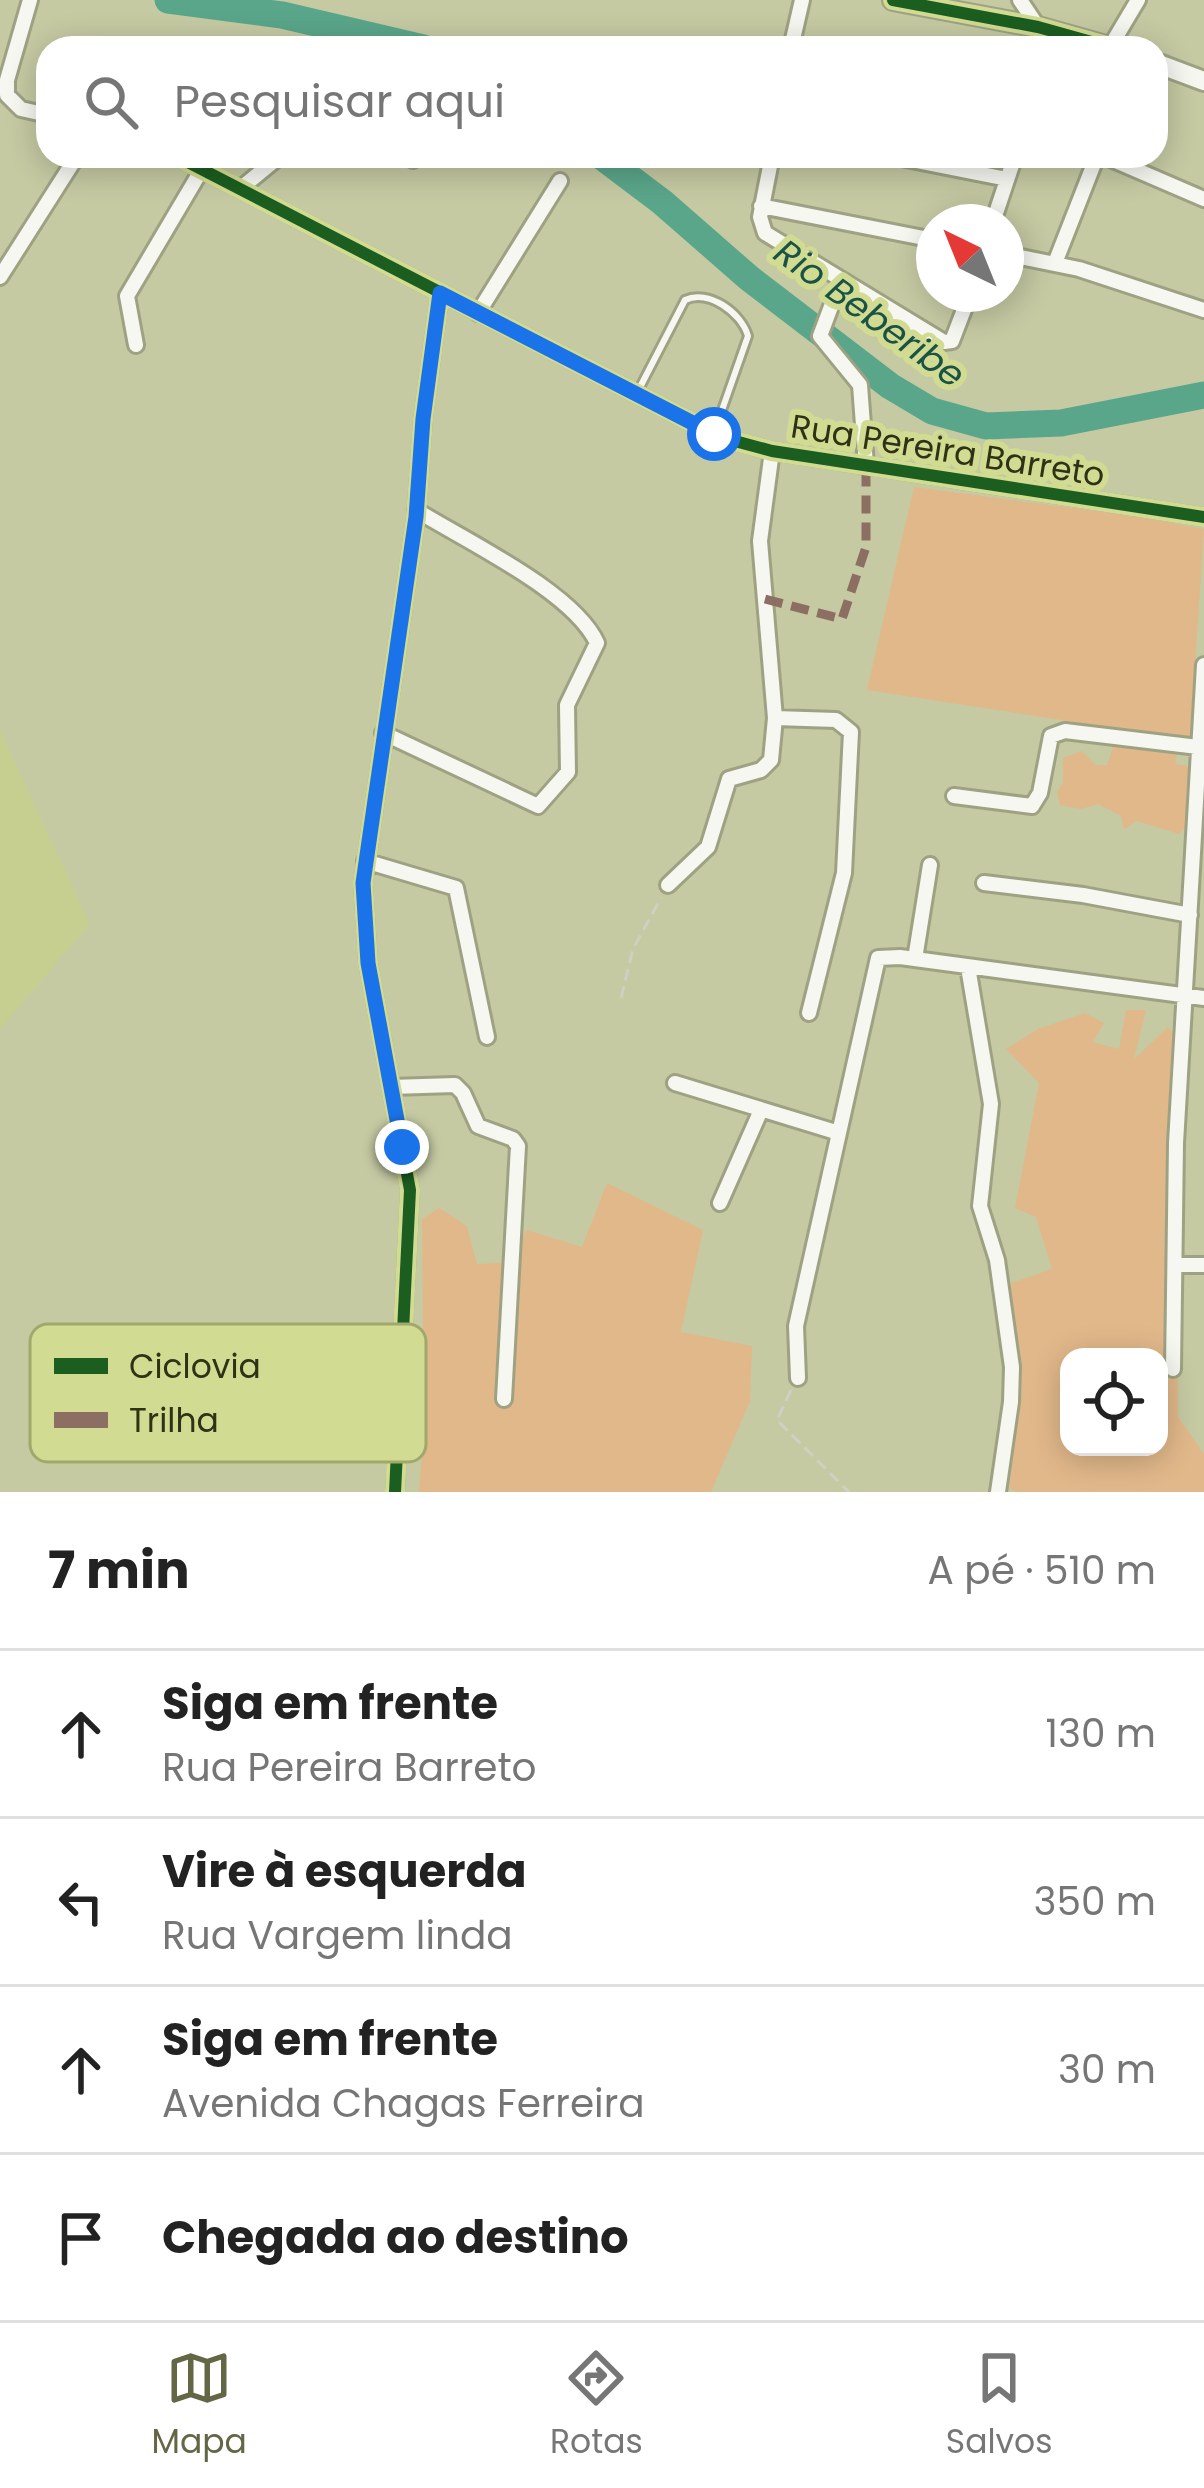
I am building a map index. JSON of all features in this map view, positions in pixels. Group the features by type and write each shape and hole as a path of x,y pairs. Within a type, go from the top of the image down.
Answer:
{"street":[{"path":"30,0 7,95 21,110 36,113"},
{"path":"794,36 802,0"},
{"path":"893,0 1038,27"},
{"path":"1020,0 1038,27 1050,36"},
{"path":"1113,0 1126,16"},
{"path":"1117,36 1138,0"},
{"path":"1168,68 1204,82"},
{"path":"0,277 69,168"},
{"name":"Rua Pereira Barreto","path":"198,168 714,434 772,451 1204,517"},
{"path":"240,189 265,168"},
{"path":"769,168 761,206 765,233 944,342 958,334 965,312"},
{"path":"952,168 1007,179"},
{"path":"999,204 1011,168"},
{"path":"1055,263 1096,168"},
{"path":"1129,168 1204,200"},
{"path":"136,345 127,296 202,170"},
{"path":"478,313 560,181"},
{"path":"761,206 916,236"},
{"path":"1024,257 1204,310"},
{"path":"841,280 820,333 860,385 866,465"},
{"path":"403,1324 410,1190 363,921 365,861 416,510 440,293"},
{"path":"668,885 708,848 729,779 761,770 771,760 775,710 760,541 772,451"},
{"path":"383,734 538,806 568,772 567,705 597,643 588,622 564,601 416,510"},
{"path":"1173,1369 1176,1143 1204,664"},
{"path":"775,710 836,720 850,732 844,873 809,1013"},
{"path":"953,796 1032,806 1040,794 1048,745 1058,733 1200,743"},
{"path":"365,861 456,888 487,1037"},
{"path":"915,959 930,865"},
{"path":"984,883 1190,915"},
{"path":"797,1378 796,1326 815,1227 875,962 882,955 1204,998"},
{"path":"968,967 991,1104 980,1207 997,1260 1012,1367 998,1492"},
{"path":"675,1084 839,1133"},
{"path":"391,1087 455,1085 478,1126 514,1139 518,1146 504,1400"},
{"path":"720,1203 761,1110"},
{"path":"1174,1265 1204,1265"},
{"path":"395,1492 396,1462"}],"lane":[{"path":"636,396 685,300 694,295 710,297 745,324 748,336 714,434"}],"path":[{"path":"621,998 633,949 668,885"},
{"path":"797,1378 777,1420 849,1492"}],"shaded area":[{"path":"914,487 1204,529 1190,740 867,690"},
{"path":"0,730 90,924 0,1029"},
{"path":"1115,741 1178,749 1175,764 1189,766 1196,788 1195,817 1179,834 1137,821 1124,829 1121,816 1098,804 1081,809 1060,805 1057,792 1063,783 1063,758 1082,751 1096,765 1107,765"},
{"path":"1126,1010 1146,1010 1134,1059 1168,1027 1177,1037 1178,1417 1204,1454 1204,1492 1018,1492 1009,1488 1016,1386 1008,1284 1052,1269 1036,1217 1015,1208 1039,1083 1006,1049 1038,1029 1085,1013 1104,1023 1093,1042 1119,1049"},
{"path":"607,1183 703,1230 681,1332 752,1346 750,1401 711,1492 419,1492 421,1462 426,1462 422,1219 439,1208 467,1226 477,1264 501,1263 527,1230 582,1247"}],"waterway":[{"name":"Rio Beberibe","path":"168,0 282,15 372,36"},
{"name":"Rio Beberibe","path":"617,168 749,278 890,386 932,411 986,426 1061,423 1204,395"}],"marked path":[{"path":"765,599 842,619 866,547 866,465"}],"cycle path":[{"path":"893,0 1070,36"},
{"path":"199,168 720,437 772,451 1204,517"},
{"path":"403,1324 410,1190 368,963 363,883 416,517 440,293"},
{"path":"395,1492 396,1462"}],"route":[{"path":"402,1147 368,963 363,883 416,517 440,293 714,434"}]}
